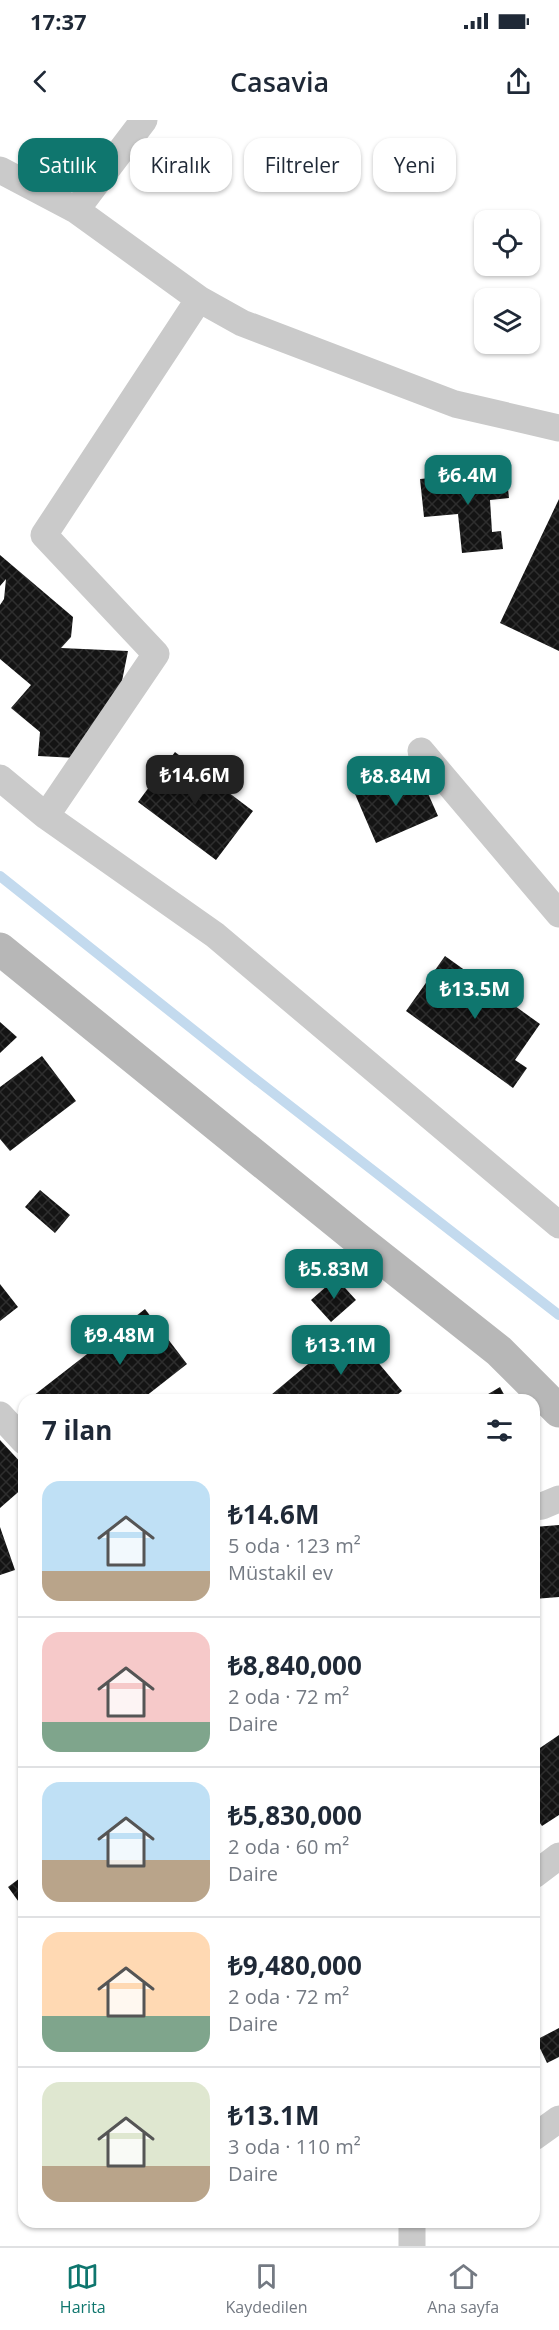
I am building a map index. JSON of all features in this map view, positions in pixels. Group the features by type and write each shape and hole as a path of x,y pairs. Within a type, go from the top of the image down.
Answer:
{"street":[{"path":"76,210 144,120"},
{"path":"0,170 76,210 199,299 242,323 455,405 559,428"},
{"path":"46,816 156,654 44,535 199,299"},
{"path":"421,751 559,914"},
{"path":"0,778 46,816 215,934 559,1225"},
{"path":"0,949 355,1237 500,1351 559,1411"},
{"path":"0,1415 18,1434"},
{"path":"540,1506 559,1499"},
{"path":"540,1870 559,1856"},
{"path":"540,2133 559,2119"}],"building":[{"path":"506,471 509,498 490,500 492,532 501,531 503,549 462,553 458,514 424,517 420,479"},
{"path":"559,499 559,651 500,623"},
{"path":"0,555 73,617 71,637 61,648 128,651 116,711 76,758 38,756 40,732 11,708 31,685 0,659 0,605 4,599 6,579 0,586"},
{"path":"175,752 253,811 216,860 138,802"},
{"path":"418,771 438,816 376,843 355,794 377,785 378,788"},
{"path":"445,956 540,1024 515,1060 527,1068 513,1088 406,1011"},
{"path":"0,1022 17,1037 0,1053"},
{"path":"42,1056 76,1101 10,1151 0,1139 0,1087"},
{"path":"40,1190 70,1215 55,1233 25,1207"},
{"path":"336,1278 356,1300 331,1322 311,1300"},
{"path":"0,1284 18,1307 0,1321"},
{"path":"145,1309 187,1364 149,1394 36,1394"},
{"path":"350,1329 402,1391 398,1394 272,1394"},
{"path":"500,1387 504,1394 488,1394"},
{"path":"0,1440 18,1460 18,1492 0,1508"},
{"path":"559,1525 559,1597 540,1599 540,1527"},
{"path":"0,1527 15,1570 0,1575"},
{"path":"559,1735 559,1815 542,1826 540,1823 540,1748"},
{"path":"18,1880 18,1901 8,1887"},
{"path":"559,2028 559,2057 547,2063 540,2048 540,2038"}],"waterway":[{"path":"0,876 254,1078 559,1315"}]}
